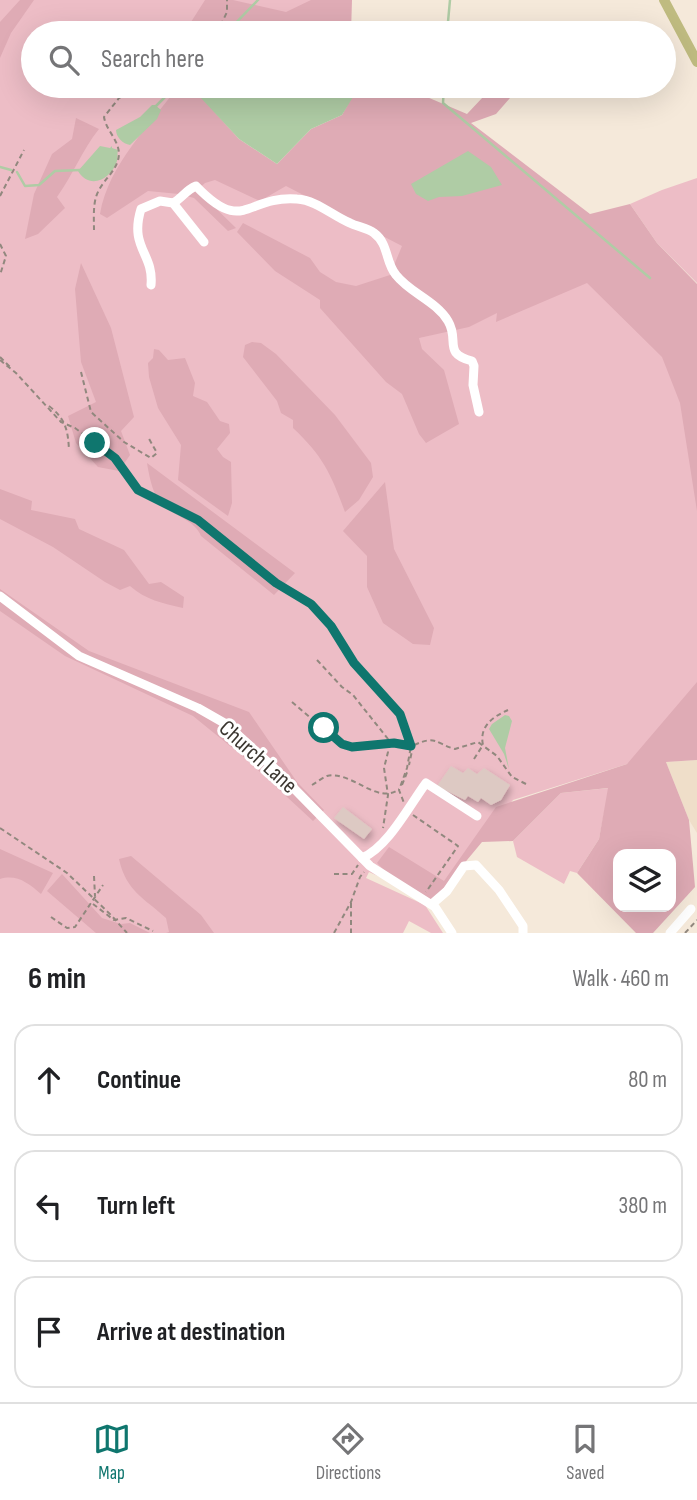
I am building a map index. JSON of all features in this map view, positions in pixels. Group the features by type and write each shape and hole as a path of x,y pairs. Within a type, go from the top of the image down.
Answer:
{"main road":[{"path":"664,0 675,21"},
{"path":"676,23 697,62"}],"street":[{"path":"151,285 151,267 139,242 138,219 141,209 150,204 159,201 173,203 180,199 186,190 196,186 219,207 238,212 295,198 309,201 340,219 373,232 382,240 395,274 414,292 441,311 451,328 454,353 458,357 472,360 479,412"},
{"path":"173,203 204,242"},
{"name":"Church Lane","path":"0,596 79,656 198,708 226,724 272,766 370,866 432,904 452,933"},
{"path":"362,858 373,853 426,783 477,816"},
{"path":"432,904 447,891 464,866 476,865 499,890 523,926 523,933"},
{"path":"670,933 691,909"}],"path":[{"path":"223,21 227,12 227,0"},
{"path":"94,230 96,196 116,167 119,150 104,117 119,98"},
{"path":"0,196 24,150"},
{"path":"0,244 6,256 0,275"},
{"path":"0,359 61,422 75,428 115,458 138,490 198,520 276,583 311,604 331,626 354,663 400,714 412,746 407,768 396,792 387,794 336,776 328,776 312,785"},
{"path":"81,372 90,412 124,442 152,458 157,453 148,437"},
{"path":"65,424 69,450"},
{"path":"317,660 353,695 389,744 384,768 387,794 382,827"},
{"path":"292,702 306,711 342,744 352,747 389,744 412,746 430,739 443,742 450,749 478,742 497,756 512,777 528,785"},
{"path":"474,760 483,746 485,728 496,716 508,710"},
{"path":"400,788 406,810 458,846 425,893"},
{"path":"0,828 67,873 93,902 127,933"},
{"path":"334,933 351,902 360,877 370,866"},
{"path":"93,902 94,876"},
{"path":"51,917 63,926 75,927 103,885"},
{"path":"351,902 351,933"},
{"path":"114,920 126,918 153,932"},
{"path":"685,933 697,920"}],"shaded area":[{"path":"0,0 351,0 280,21 21,21 21,98 194,98 230,156 589,263 670,358 697,456 697,713 627,764 513,800 433,901 369,872 366,878 425,905 443,933 431,933 409,921 403,933 0,933"},
{"path":"20,0 34,0 11,33 0,58 0,22"},
{"path":"205,0 233,0 286,12 311,0 352,0 351,21 192,21"},
{"path":"169,98 202,98 239,139 277,164 311,129 342,115 351,98 429,98 467,114 482,98 510,98 496,114 471,123 590,214 630,204 657,243 697,284 697,511 680,403 662,357 587,283 496,322 497,313 469,327 419,338 422,349 444,370 459,424 426,443 419,434 402,394 386,382 320,308 320,300 275,271 237,232 243,223 310,258 320,272 336,282 356,286 390,275 402,246 286,186 260,201 215,180 205,183 197,190 236,228 228,231 194,198 179,194 148,191 107,218 100,214 105,195 132,146"},
{"path":"201,98 352,98 342,115 311,129 277,164 239,139"},
{"path":"152,105 161,110 157,119 130,145 122,142 116,130 140,117"},
{"path":"76,118 99,129 57,197 65,208 38,234 25,239 34,194 52,154 72,139"},
{"path":"100,146 112,146 118,150 117,161 105,178 88,180 78,171"},
{"path":"468,151 491,167 502,185 462,196 439,197 428,201 416,194 411,184"},
{"path":"697,178 697,283 657,243 630,204"},
{"path":"81,263 111,328 134,417 121,431 130,455 119,471 98,467 76,443 68,416 96,402 81,362 75,289"},
{"path":"252,342 261,343 276,354 335,415 371,463 373,477 359,500 345,512 319,457 293,428 293,420 281,413 277,401 243,357 245,345"},
{"path":"154,349 159,350 168,360 185,358 195,383 193,396 207,402 220,421 229,424 230,433 217,449 231,462 232,503 228,516 178,480 181,445 158,408 149,377 148,363 153,358"},
{"path":"147,463 295,573 274,595 201,536 193,525 159,501 154,493"},
{"path":"385,482 394,549 434,628 430,645 413,644 383,623 367,587 367,556 343,531"},
{"path":"0,489 32,501 31,510 75,519 79,529 124,550 149,584 161,582 184,597 183,608 148,598 130,586 120,590 53,547 0,519"},
{"path":"0,589 89,651 249,712 297,782 324,810 313,821 246,759 193,716 65,656 0,611"},
{"path":"697,682 697,760 666,762 689,820 695,887 676,908 676,849 613,849 613,910 577,873 599,839 608,788 561,793 513,841 482,842 433,901 386,872 377,863 389,847 444,881 496,807 627,764"},
{"path":"505,715 512,721 505,748 509,769 504,754 489,729"},
{"path":"697,760 697,833 689,820 666,762"},
{"path":"609,788 599,839 577,873 570,871 564,884 517,857 513,841 561,793"},
{"path":"0,849 53,873 41,894 17,879 0,879"},
{"path":"131,856 201,915 214,933 166,933 169,932 166,918 137,893 126,879 119,859"},
{"path":"62,874 102,918 121,924 130,923 150,933 96,933 47,891"},
{"path":"615,912 672,912 653,933 636,933"}],"building":[{"path":"451,766 463,773 468,768 477,774 484,768 510,785 501,800 491,805 481,798 478,802 468,796 465,800 437,786"},
{"path":"343,807 372,829 364,839 334,818"}],"waterway":[{"path":"238,21 258,0"},
{"path":"448,21 450,0"},
{"path":"155,107 164,98"},
{"path":"443,98 443,103 650,278"},
{"path":"0,167 11,170"},
{"path":"17,172 25,186 39,185 55,171 80,170"}],"route":[{"path":"95,443 115,458 138,490 198,520 276,583 311,604 331,626 354,663 400,714 411,746 394,743 352,747 342,744 324,728"}]}
